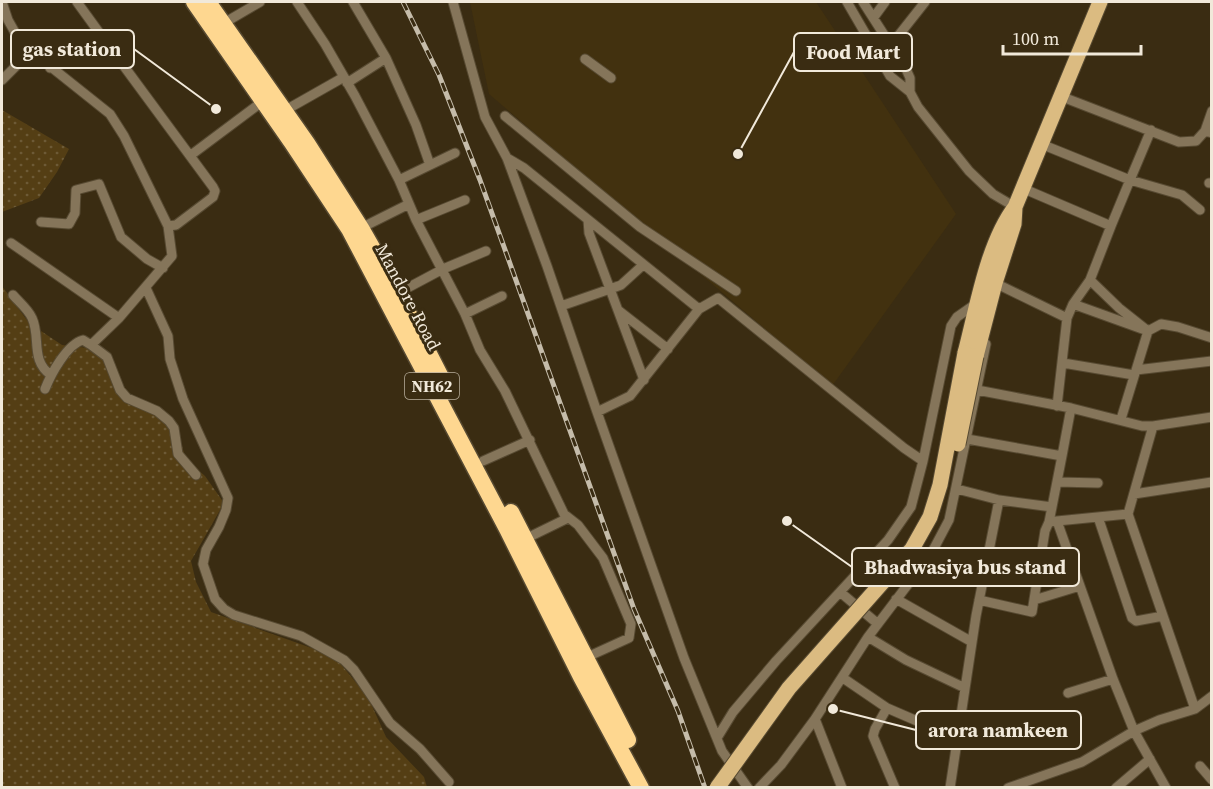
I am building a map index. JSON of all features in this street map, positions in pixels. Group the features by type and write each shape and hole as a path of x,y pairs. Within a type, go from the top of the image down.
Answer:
{"highway":[{"name":"Mandore Road","path":"194,2 268,98 284,111 326,171 361,228 398,293 653,788"},
{"name":"Mandore Road","path":"208,2 224,23 366,259 507,529 581,677 641,788"}],"main road":[{"path":"717,788 789,688 912,549 930,517 940,485 1003,223 1015,207 1100,2"},
{"path":"982,308 995,283 1014,224 1015,207"},
{"path":"730,788 759,744 797,694 920,554 933,534 950,486 971,354"}],"street":[{"path":"2,2 5,22 31,51 110,114 124,136 168,226 172,255 146,288 91,345"},
{"path":"76,2 191,155 215,191 213,197 176,225 168,226"},
{"path":"224,23 260,2"},
{"path":"297,2 346,80 399,180 416,220 465,314 480,351 505,391 568,518 578,525 603,558 631,624 629,638 585,658"},
{"path":"353,2 386,58 416,125 430,165"},
{"path":"453,2 485,117 507,158 684,658 722,751 748,788"},
{"path":"847,2 890,76 910,92 918,107 969,171 993,194 1015,207"},
{"path":"863,2 906,69 910,78 910,92"},
{"path":"874,17 885,2"},
{"path":"891,45 925,2"},
{"path":"50,68 98,31"},
{"path":"2,80 31,51"},
{"path":"284,111 386,58"},
{"path":"585,59 611,78"},
{"path":"1060,96 1179,142 1196,141 1208,132 1212,111"},
{"path":"191,155 268,98"},
{"path":"505,116 640,227 736,291"},
{"path":"1057,406 1067,318 1073,304 1090,280 1151,130"},
{"path":"1041,144 1130,180 1182,195 1200,210"},
{"path":"399,180 455,153"},
{"path":"507,158 524,168 699,309"},
{"path":"41,222 69,224 75,213 76,190 99,184 121,237 147,259 163,268"},
{"path":"1022,188 1111,226"},
{"path":"416,220 465,200"},
{"path":"361,228 409,204"},
{"path":"588,220 589,233 644,380"},
{"path":"11,243 119,318"},
{"path":"398,293 443,269 486,251"},
{"path":"561,306 621,285 643,265"},
{"path":"1090,280 1119,308 1148,331"},
{"path":"995,283 1067,318"},
{"path":"146,288 168,336 170,359 183,399 228,498 219,527 206,549 203,564 215,599 224,609 234,615 301,636 344,660 354,670 390,723 420,749 449,782"},
{"path":"13,296 30,314 39,362 44,371 51,375"},
{"path":"465,314 502,296"},
{"path":"597,412 630,396 699,309 718,298 923,461"},
{"path":"1073,304 1148,331"},
{"path":"717,738 733,712 888,540 911,507 951,326 957,317 982,308 987,341 949,519 931,554 868,637 815,719 781,765 759,788"},
{"path":"618,310 668,349"},
{"path":"1121,419 1148,331 1161,324 1212,338"},
{"path":"45,389 51,375 73,344 83,340 107,357 120,390 127,398 157,411 169,421 174,428 178,454 196,475"},
{"path":"1063,363 1135,373 1212,361"},
{"path":"977,390 1071,408 1142,426 1212,417"},
{"path":"1071,408 1052,507 1053,521 1134,731 1166,788"},
{"path":"1153,426 1128,513 1196,709"},
{"path":"967,439 1062,456"},
{"path":"483,461 530,440"},
{"path":"1058,482 1098,483"},
{"path":"1134,494 1212,482"},
{"path":"957,489 999,500 1052,507"},
{"path":"950,788 979,600 999,500"},
{"path":"979,600 1032,612 1045,531 1053,521 1128,513"},
{"path":"1098,517 1132,618 1136,621 1163,616"},
{"path":"525,539 568,518"},
{"path":"1034,600 1080,586"},
{"path":"840,592 879,624"},
{"path":"896,599 972,642"},
{"path":"868,637 906,660 965,688"},
{"path":"843,678 886,708 958,735"},
{"path":"1068,693 1113,679"},
{"path":"1008,788 1082,762 1134,731 1159,720 1196,709 1212,696"},
{"path":"886,708 873,736 895,788"},
{"path":"815,719 842,788"},
{"path":"1116,788 1150,759"},
{"path":"1200,766 1212,780"}],"shaded area":[{"path":"470,2 816,2 956,214 832,386 489,94"},
{"path":"2,110 69,149 39,198 2,212"},
{"path":"2,286 29,323 62,345 97,349 137,405 175,424 186,459 205,476 224,503 191,561 196,582 211,612 334,656 368,697 386,737 424,777 427,787 2,787"}],"railway":[{"path":"403,2 439,75 480,180 634,609 678,711 705,788"}],"place":[{"name":"gas station","path":"216,109"},
{"name":"Food Mart","path":"738,154"},
{"name":"Bhadwasiya bus stand","path":"787,521"},
{"name":"arora namkeen","path":"833,709"}]}
